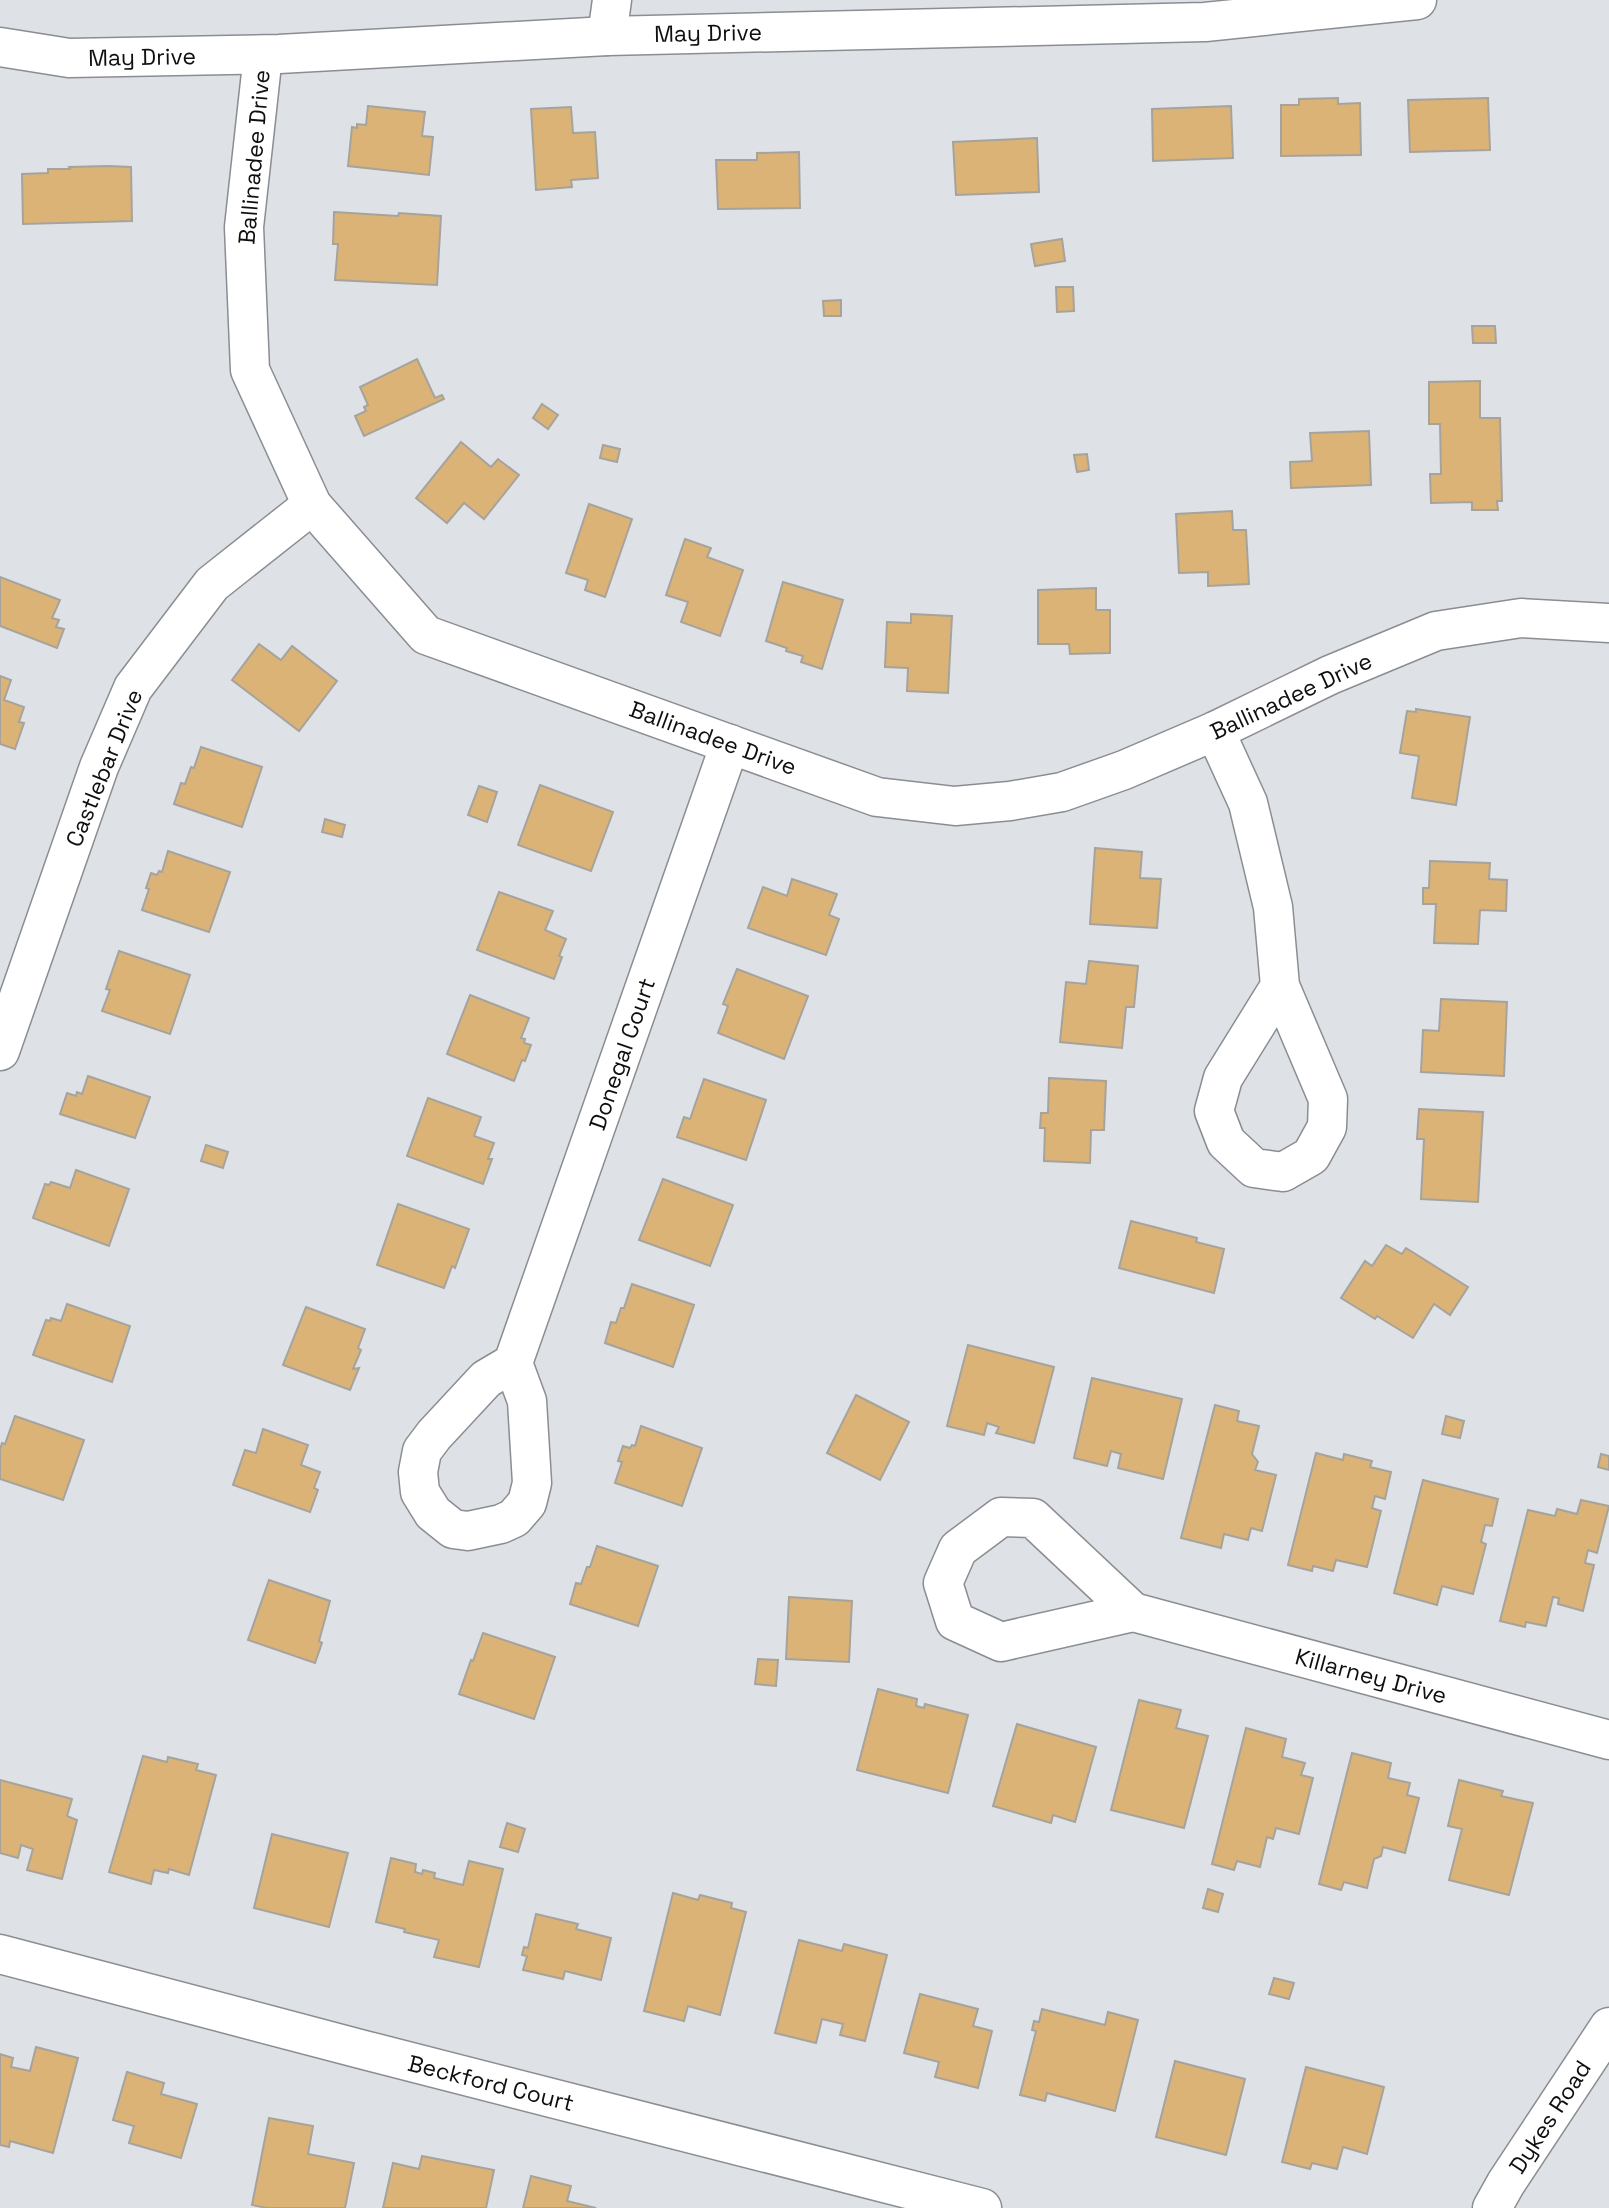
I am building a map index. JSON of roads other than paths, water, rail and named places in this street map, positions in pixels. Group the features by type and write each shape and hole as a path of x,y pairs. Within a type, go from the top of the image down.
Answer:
{"street":[{"name":"May Drive","path":"0,47 69,58 263,55 610,18 1205,22 1417,0"},
{"name":"Ballinadee Drive","path":"263,55 244,227 250,370 312,505 426,635 877,797 955,806 1010,801 1062,792 1124,770 1436,631 1521,618 1609,623"},
{"name":"Castlebar Drive","path":"0,1051 99,767 133,688 212,584 312,505"},
{"path":"1215,731 1248,803 1273,907 1280,986"},
{"name":"Donegal Court","path":"513,1363 730,744"},
{"name":"Killarney Drive","path":"1133,1612 1033,1518 1001,1517 958,1549 943,1583 955,1621 1001,1642 1133,1612 1609,1740"},
{"name":"Beckford Court","path":"0,1954 982,2208"},
{"name":"Dykes Road","path":"1492,2208 1609,2027"}]}
